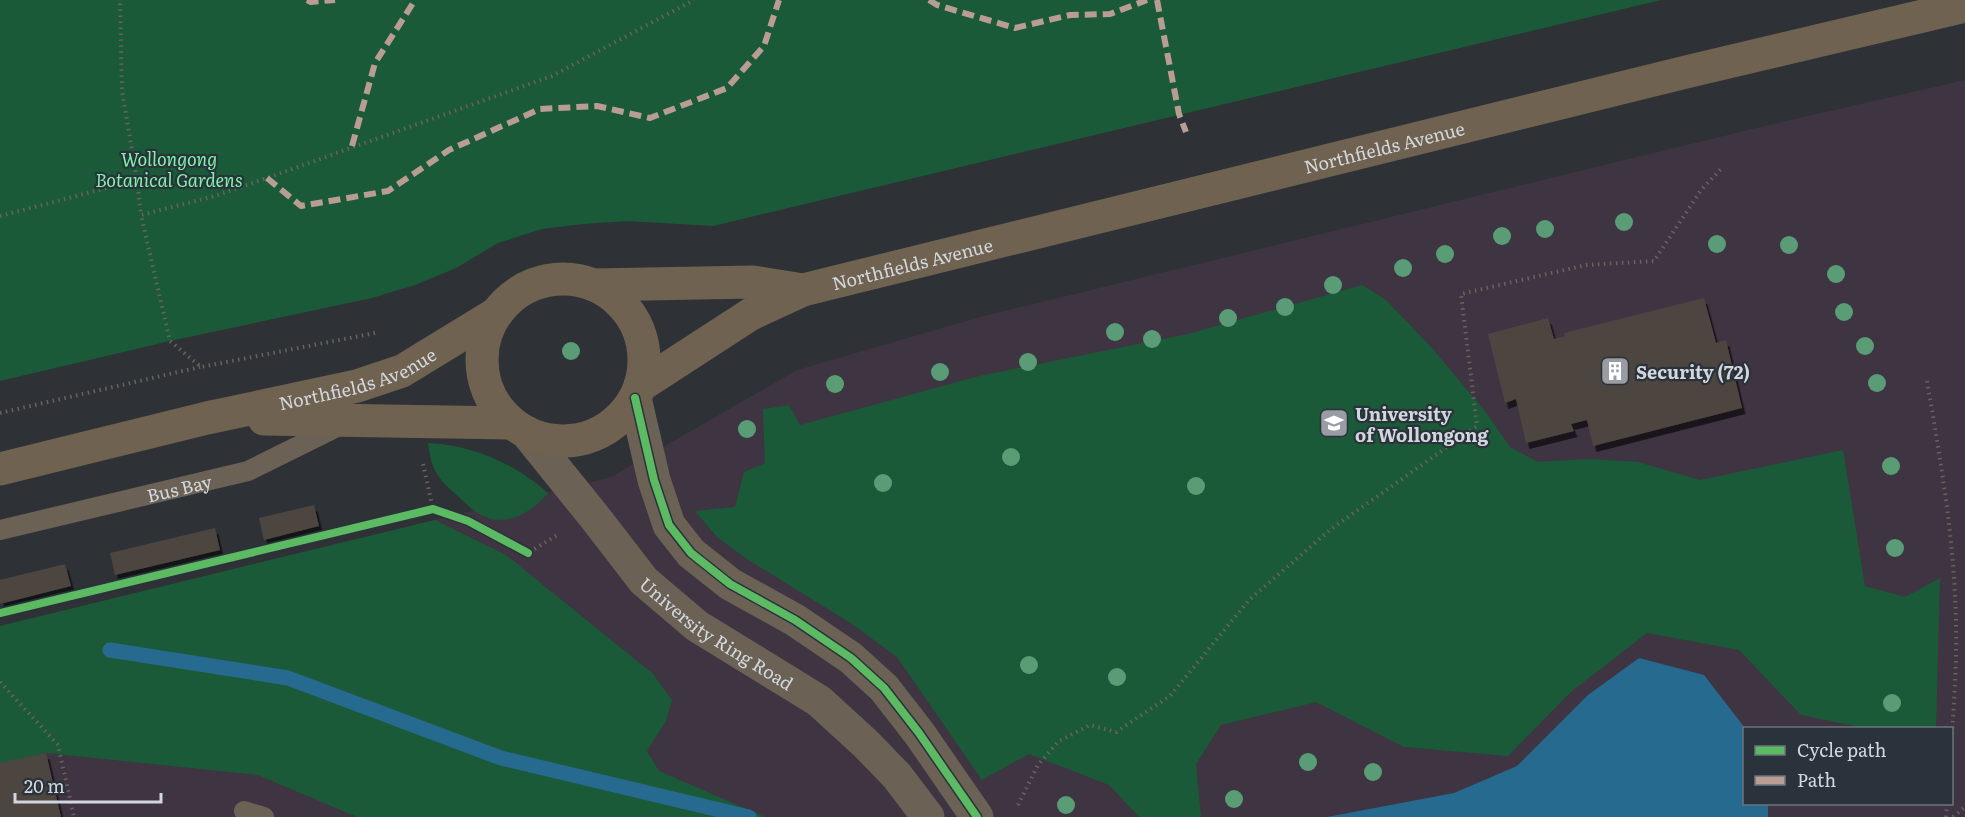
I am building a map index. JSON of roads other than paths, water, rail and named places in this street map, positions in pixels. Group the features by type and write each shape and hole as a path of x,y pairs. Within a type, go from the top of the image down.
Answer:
{"main road":[{"name":"Northfields Avenue","path":"637,392 751,314 803,290 1345,155 1901,10 1965,6"},
{"path":"551,280 572,280 594,285 611,296 626,309 637,327 643,346 644,366 637,392 622,415 606,428 587,438 566,441 546,440 518,427 497,408 487,391 482,371 482,350 487,331 497,313 511,298 530,287 551,280"},
{"name":"Northfields Avenue","path":"594,285 753,282 803,290"},
{"name":"Northfields Avenue","path":"0,469 207,418 357,386 402,371 497,313"},
{"name":"Northfields Avenue","path":"207,418 413,422 518,427"}],"street":[{"path":"637,392 654,480 669,525 691,553 730,584 795,620 851,658 884,688 919,733 977,817"},
{"name":"University Ring Road","path":"518,427 593,515 644,581 697,626 819,701 897,776 928,817"}],"lane":[{"name":"Bus Bay","path":"0,530 248,471 350,421"},
{"path":"244,811 264,817"}],"water":[{"path":"1639,658 1704,675 1744,727 1743,805 1768,805 1768,817 1327,817 1454,793 1517,766 1588,695"}],"waterway":[{"path":"110,650 288,678 501,758 749,817"}],"place":[{"name":"Security (72)","path":"1615,371"},
{"name":"University of Wollongong","path":"1334,423"}],"park label":[{"name":"Wollongong Botanical Gardens","path":"169,168"}]}
